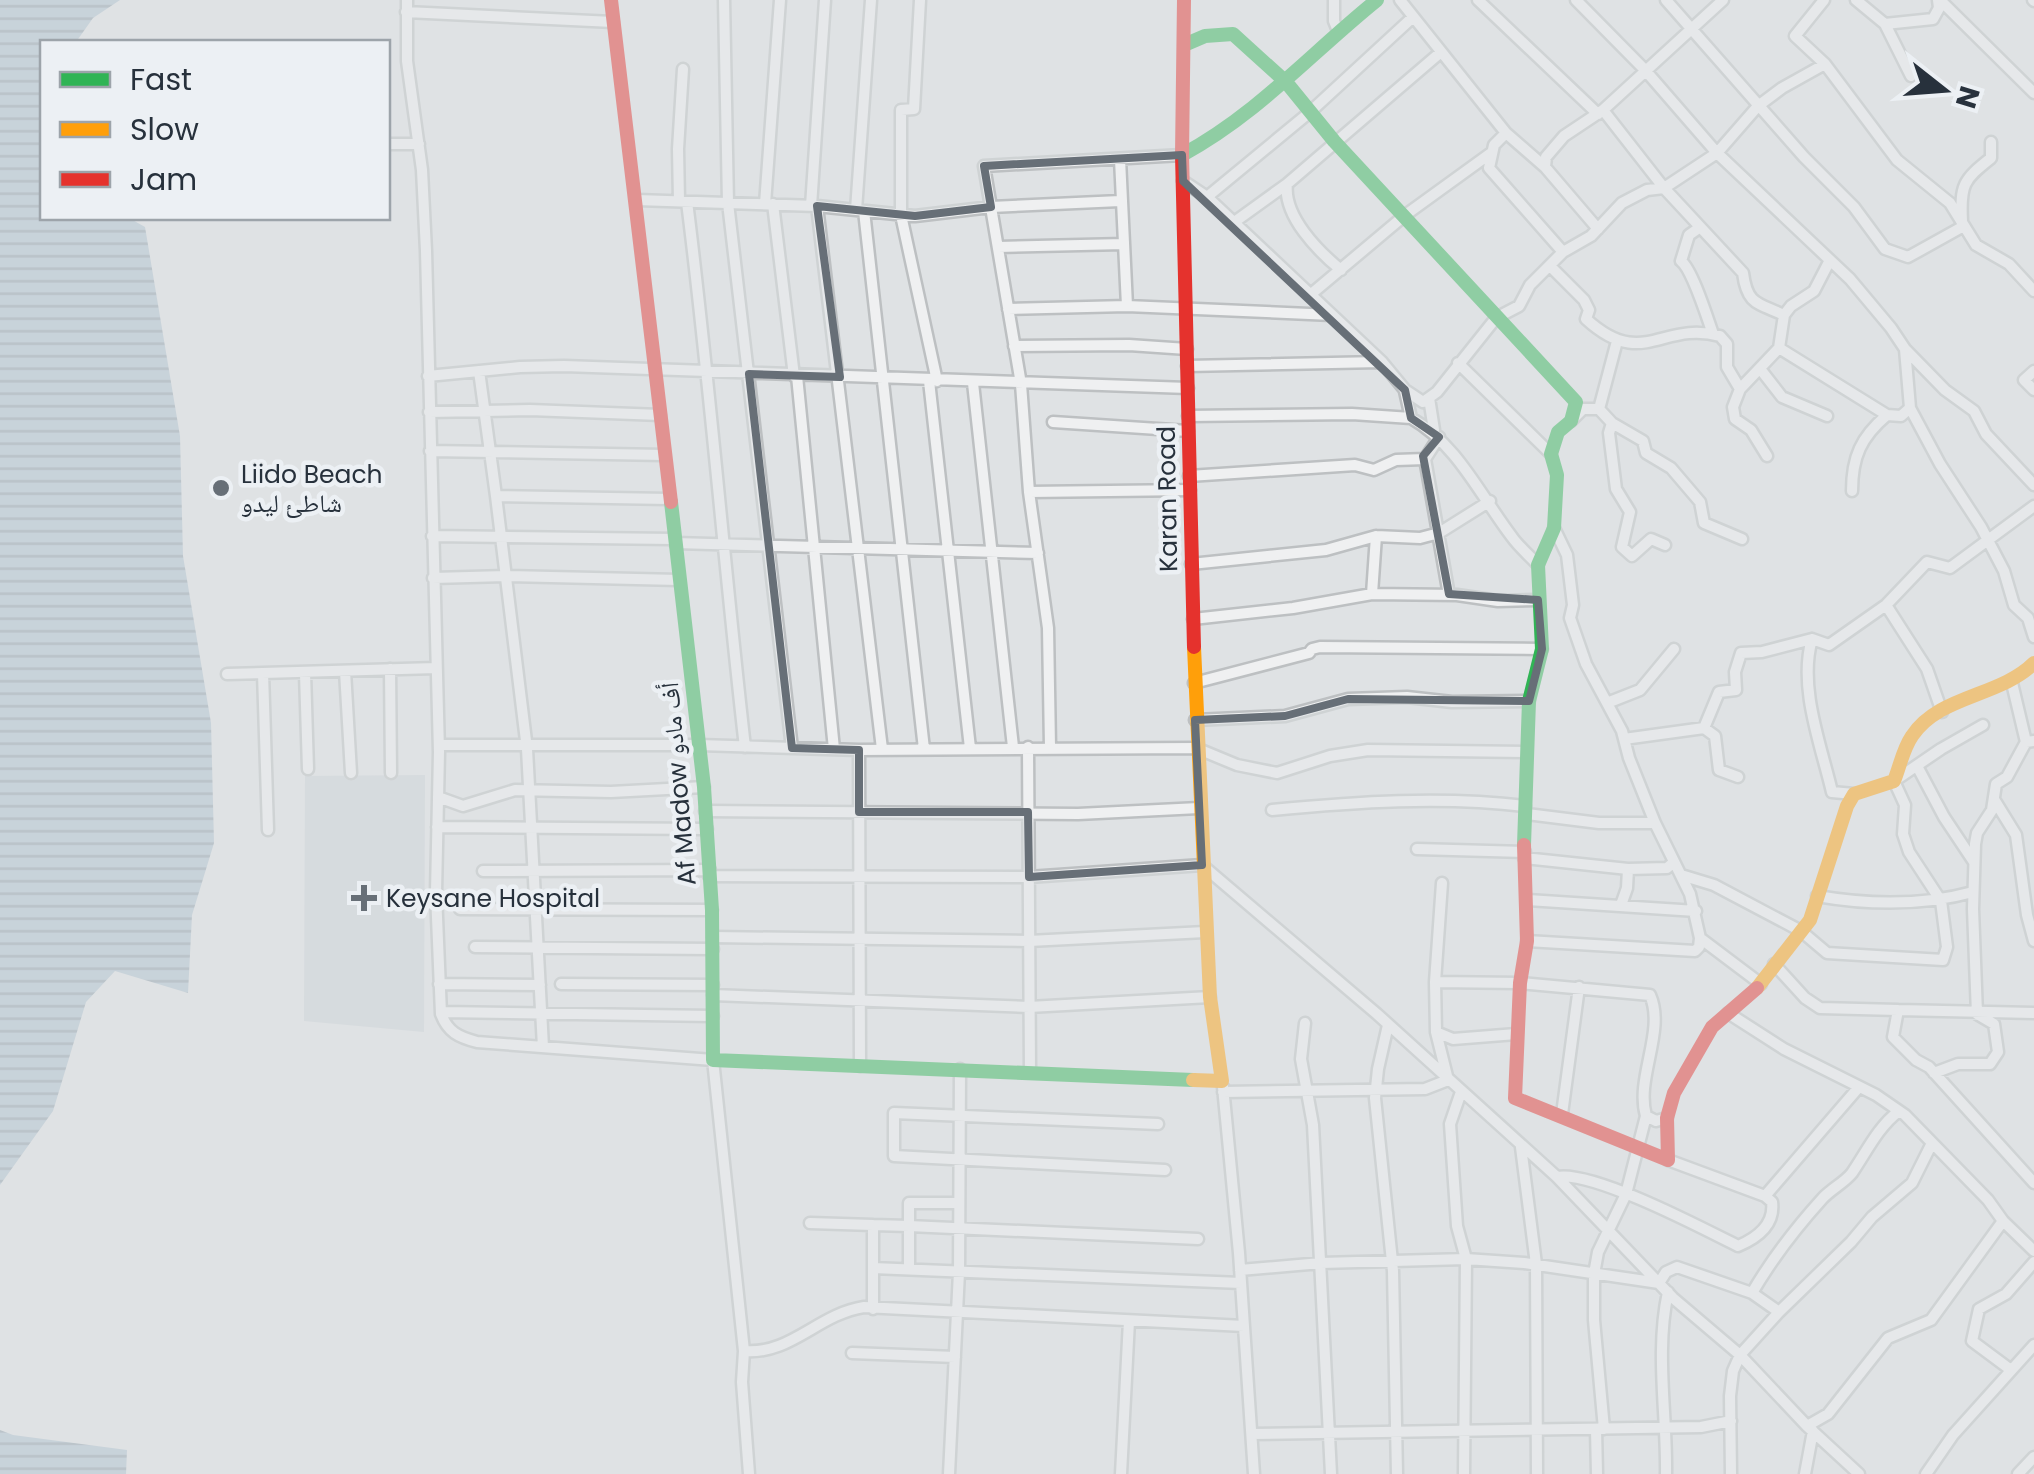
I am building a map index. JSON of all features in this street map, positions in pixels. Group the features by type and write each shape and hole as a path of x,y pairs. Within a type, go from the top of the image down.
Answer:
{"street":[{"name":"Af Madow أف مادو","path":"611,0 704,787 712,910 714,1060"},
{"path":"724,0 728,203 792,748"},
{"path":"780,0 769,204 796,376 834,749"},
{"path":"825,0 814,206 840,377 882,750"},
{"path":"871,0 860,210 885,379 924,749"},
{"path":"920,0 914,109 901,110 901,215 933,381 970,748"},
{"name":"Karan Road","path":"1184,0 1182,155 1196,748 1210,996 1223,1087"},
{"path":"1334,0 1338,31"},
{"path":"1050,748 1048,628 1029,492 1020,384 984,166 1182,155 1224,132 1377,0"},
{"path":"1400,0 1506,133 1545,167 1598,229"},
{"path":"1478,0 1601,112 1699,228 1743,273 1745,290 1752,300 1784,314"},
{"path":"1576,0 1646,70 1718,153 1850,279 1905,349 1945,390 1974,411 1986,434 2034,486"},
{"path":"1666,0 1758,106 1854,207 1889,252 1908,257 1962,227"},
{"path":"1545,167 1551,150 1564,136 1601,112 1723,0"},
{"path":"1824,0 1795,36 1825,64 1897,160 1950,203 1962,227 1983,252 2009,264 2034,291"},
{"path":"1856,0 1886,24 1911,76"},
{"path":"1886,24 1933,18 1939,0"},
{"path":"1939,0 2034,93"},
{"path":"613,22 407,6 407,61 426,250 438,745 438,984 446,1027 465,1039 543,1047 714,1060 1030,1072 1223,1087 1425,1089 1448,1080"},
{"path":"1207,197 1310,112 1413,17"},
{"path":"1184,45 1206,36 1233,34 1286,82 1334,142 1576,402 1572,421"},
{"path":"1233,223 1288,184 1441,52"},
{"path":"1183,181 1207,197 1382,362 1405,390 1422,402 1430,398 1496,318 1520,306 1530,285 1562,252 1598,229 1622,203 1647,190 1664,188 1718,153 1758,106 1825,64"},
{"path":"683,69 678,149 708,372 722,544 745,746"},
{"path":"1310,295 1404,216 1490,153 1506,133"},
{"path":"1962,227 1961,188 1969,175 1991,158 1991,142"},
{"path":"390,144 418,144"},
{"path":"1490,153 1489,168 1562,252"},
{"path":"1120,158 1127,306"},
{"path":"1288,184 1287,202 1302,228 1341,270"},
{"path":"637,200 814,206 915,216 991,207 1120,201"},
{"path":"1699,228 1689,235 1681,261 1690,268 1700,307 1713,334 1727,344 1728,367 1740,390"},
{"path":"998,247 1124,244"},
{"path":"1768,456 1750,430 1735,420 1733,407 1740,390 1779,348 1784,314 1814,291 1830,262"},
{"path":"1551,267 1584,300 1589,310 1586,319 1617,340 1640,345 1680,333 1713,334"},
{"path":"1008,309 1127,306 1333,316"},
{"path":"1600,409 1617,340"},
{"path":"1014,346 1187,348"},
{"path":"1779,348 1887,415 1900,416 1910,408"},
{"path":"1905,349 1910,408 1988,540 2004,571 2014,605 2031,614 2034,637"},
{"path":"1187,366 1382,362"},
{"path":"1458,363 1550,454 1557,474 1554,528 1538,565 1542,650 1529,701 1524,855 1528,900 1516,1034 1515,1098 1765,1196 1772,1202 1773,1211 1767,1226 1753,1240 1738,1246 1626,1194 1569,1174 1557,1177"},
{"path":"428,376 550,366 1188,388"},
{"path":"480,370 526,745 543,1047"},
{"path":"1762,370 1782,398 1827,416"},
{"path":"2034,371 2024,380 2034,390"},
{"path":"974,382 1013,748"},
{"path":"1405,390 1411,418"},
{"path":"1430,398 1437,434 1424,459 1449,595"},
{"path":"1550,454 1558,432 1584,408 1600,409 1612,423 1643,441 1646,453 1671,468 1700,502 1704,523 1742,539"},
{"path":"429,412 660,415"},
{"path":"1054,422 1188,424 1352,414 1411,418 1437,434 1490,501 1512,537 1538,565"},
{"path":"1852,491 1852,470 1860,444 1887,415"},
{"path":"1612,423 1609,433 1616,490 1630,508 1622,548 1632,556 1652,539 1665,546"},
{"path":"430,451 664,454"},
{"path":"1029,492 1190,483 1356,464 1374,470 1396,460 1424,459"},
{"path":"496,496 670,498"},
{"path":"1192,564 1326,550 1376,536 1420,538 1438,533 1490,501"},
{"path":"1704,728 1719,692 1736,690 1735,672 1742,653 1812,640 1829,645 1886,605 1928,562 1950,568 2034,506"},
{"path":"1526,941 1695,952 1700,938 1696,911 1655,823 1624,739 1586,664 1570,618 1573,604 1567,555 1554,528"},
{"path":"432,536 1038,553"},
{"path":"1372,594 1376,536"},
{"path":"433,578 679,580"},
{"path":"1193,619 1372,594 1538,600"},
{"path":"1886,605 1928,670 1942,712"},
{"path":"1812,640 1807,658 1809,688 1832,792 1854,794 1894,781 1984,726"},
{"path":"1194,684 1320,648 1542,650"},
{"path":"1607,703 1640,690 1674,649"},
{"path":"1681,876 1714,885 1800,931 1819,948 1837,956 1943,960 1947,946 1941,901 1909,852 1904,834 1905,805 1894,781 1912,734 1942,712 2012,683 2034,663"},
{"path":"227,674 436,668"},
{"path":"390,669 391,773"},
{"path":"345,670 350,773"},
{"path":"305,672 308,770"},
{"path":"263,673 268,830"},
{"path":"2012,683 2034,758"},
{"path":"1195,720 1285,716 1348,700 1407,697 1452,702 1529,701"},
{"path":"1624,739 1704,728 1715,736 1719,770 1738,777"},
{"path":"1977,1014 1977,833 1995,800 1996,784 2030,742"},
{"path":"438,745 699,745 859,750 1196,748 1237,765 1277,772 1330,756 1368,750 1526,752"},
{"path":"1028,747 1030,1072"},
{"path":"859,750 860,1066"},
{"path":"1917,766 1974,863"},
{"path":"438,797 464,806 514,790 611,792 704,787"},
{"path":"1668,1160 1667,1118 1674,1093 1712,1027 1761,984 1810,920 1854,794"},
{"path":"1272,810 1353,802 1472,799 1567,821 1582,818 1599,823 1655,823"},
{"path":"1995,800 2016,836 2034,940"},
{"path":"705,811 1078,814 1199,808"},
{"path":"437,826 706,829"},
{"path":"1417,850 1524,855 1628,869 1667,868 1674,862"},
{"path":"483,871 1029,877 1202,865 1388,1024 1557,1177 1658,1284 1740,1355 1859,1474"},
{"path":"1622,904 1628,888 1628,869"},
{"path":"1442,882 1436,1032 1448,1080"},
{"path":"1817,896 1857,903 1941,901 1974,892"},
{"path":"1528,900 1696,911"},
{"path":"460,909 712,910"},
{"path":"475,948 860,940 1029,941 1205,932"},
{"path":"1700,938 1761,984"},
{"path":"1774,964 1805,998 1820,1008 2034,1013"},
{"path":"1435,982 1579,987 1645,994 1654,999 1652,1054 1644,1078 1646,1116 1626,1194 1598,1252 1594,1274 1600,1429 1597,1474"},
{"path":"438,984 540,985"},
{"path":"561,984 1029,1006 1210,996"},
{"path":"1562,1114 1579,987"},
{"path":"1898,1010 1893,1038 1934,1074 2034,1182"},
{"path":"441,1012 713,1016"},
{"path":"1728,1013 1784,1049 1899,1110 2034,1251"},
{"path":"1934,1074 1958,1064 1990,1064 1998,1052 1994,1024 1977,1014"},
{"path":"1306,1023 1301,1058 1313,1124 1331,1474"},
{"path":"1388,1024 1376,1089 1392,1260 1397,1474"},
{"path":"1436,1032 1453,1039 1516,1034"},
{"path":"714,1060 744,1351 742,1382 749,1474"},
{"path":"949,1474 958,1312 960,1069"},
{"path":"1223,1087 1242,1283 1254,1474"},
{"path":"1765,1196 1859,1087"},
{"path":"1462,1092 1450,1124 1458,1226 1466,1259 1464,1474"},
{"path":"1752,1293 1786,1238 1826,1194 1850,1176 1885,1122 1899,1110"},
{"path":"1158,1124 894,1113 894,1156 1165,1170"},
{"path":"1646,1116 1656,1121 1667,1118"},
{"path":"1731,1474 1733,1372 1740,1355 1872,1217 1912,1183 1932,1144"},
{"path":"1521,1146 1536,1264 1537,1474"},
{"path":"909,1269 909,1202 959,1203"},
{"path":"1805,1474 1810,1429 1828,1414 1888,1338 1930,1320 2003,1221"},
{"path":"810,1223 1198,1239"},
{"path":"873,1225 873,1310"},
{"path":"1767,1226 1786,1238"},
{"path":"1240,1270 1321,1263 1466,1259 1536,1264 1658,1284"},
{"path":"2011,1370 1972,1340 1980,1309 2006,1294 2034,1262"},
{"path":"1658,1284 1672,1266 1752,1293 1778,1312"},
{"path":"873,1268 1242,1283"},
{"path":"1666,1474 1661,1349 1668,1292"},
{"path":"744,1351 763,1352 802,1336 841,1311 958,1312 1244,1326"},
{"path":"1121,1474 1129,1321"},
{"path":"1926,1474 1953,1435 2034,1345"},
{"path":"852,1353 956,1358"},
{"path":"1252,1434 1667,1428 1730,1422"},
{"path":"2024,1472 2034,1457"}],"highlighted area":[{"path":"1182,155 1183,181 1405,390 1411,418 1439,437 1423,456 1449,594 1538,600 1542,649 1529,701 1348,699 1285,716 1195,720 1202,865 1029,877 1028,812 859,812 859,750 792,748 749,374 840,377 817,206 915,216 991,207 984,166"}],"shaded area":[{"name":"Keysane Hospital","path":"425,775 424,1032 304,1021 305,776"}],"water":[{"path":"0,0 120,0 93,18 77,40 40,40 40,220 133,220 145,227 180,436 183,556 211,723 214,843 192,915 188,993 115,971 86,1002 53,1111 0,1185"},
{"path":"0,1430 127,1450 126,1474 0,1474"}],"traffic: fast":[{"path":"1182,155 1260,102 1377,0"},
{"path":"1184,45 1205,36 1233,34 1286,82 1334,141 1576,402 1571,421 1558,432 1551,454 1557,475 1554,528 1538,565 1542,649 1529,701 1524,845"},
{"path":"671,502 704,787 712,910 713,1060 1193,1080"}],"traffic: slow":[{"path":"1193,1080 1222,1081 1210,997 1194,647"},
{"path":"1757,988 1810,920 1854,794 1894,781 1912,736 1924,722 1954,704 2004,683 2034,663"}],"traffic: jam":[{"path":"611,0 671,502"},
{"path":"1184,0 1182,155 1194,647"},
{"path":"1524,845 1527,941 1520,983 1515,1098 1668,1160 1667,1118 1674,1093 1712,1027 1757,988"}],"place":[{"name":"Liido Beach شاطئ ليدو","path":"221,488"},
{"name":"Keysane Hospital","path":"364,898"}]}
